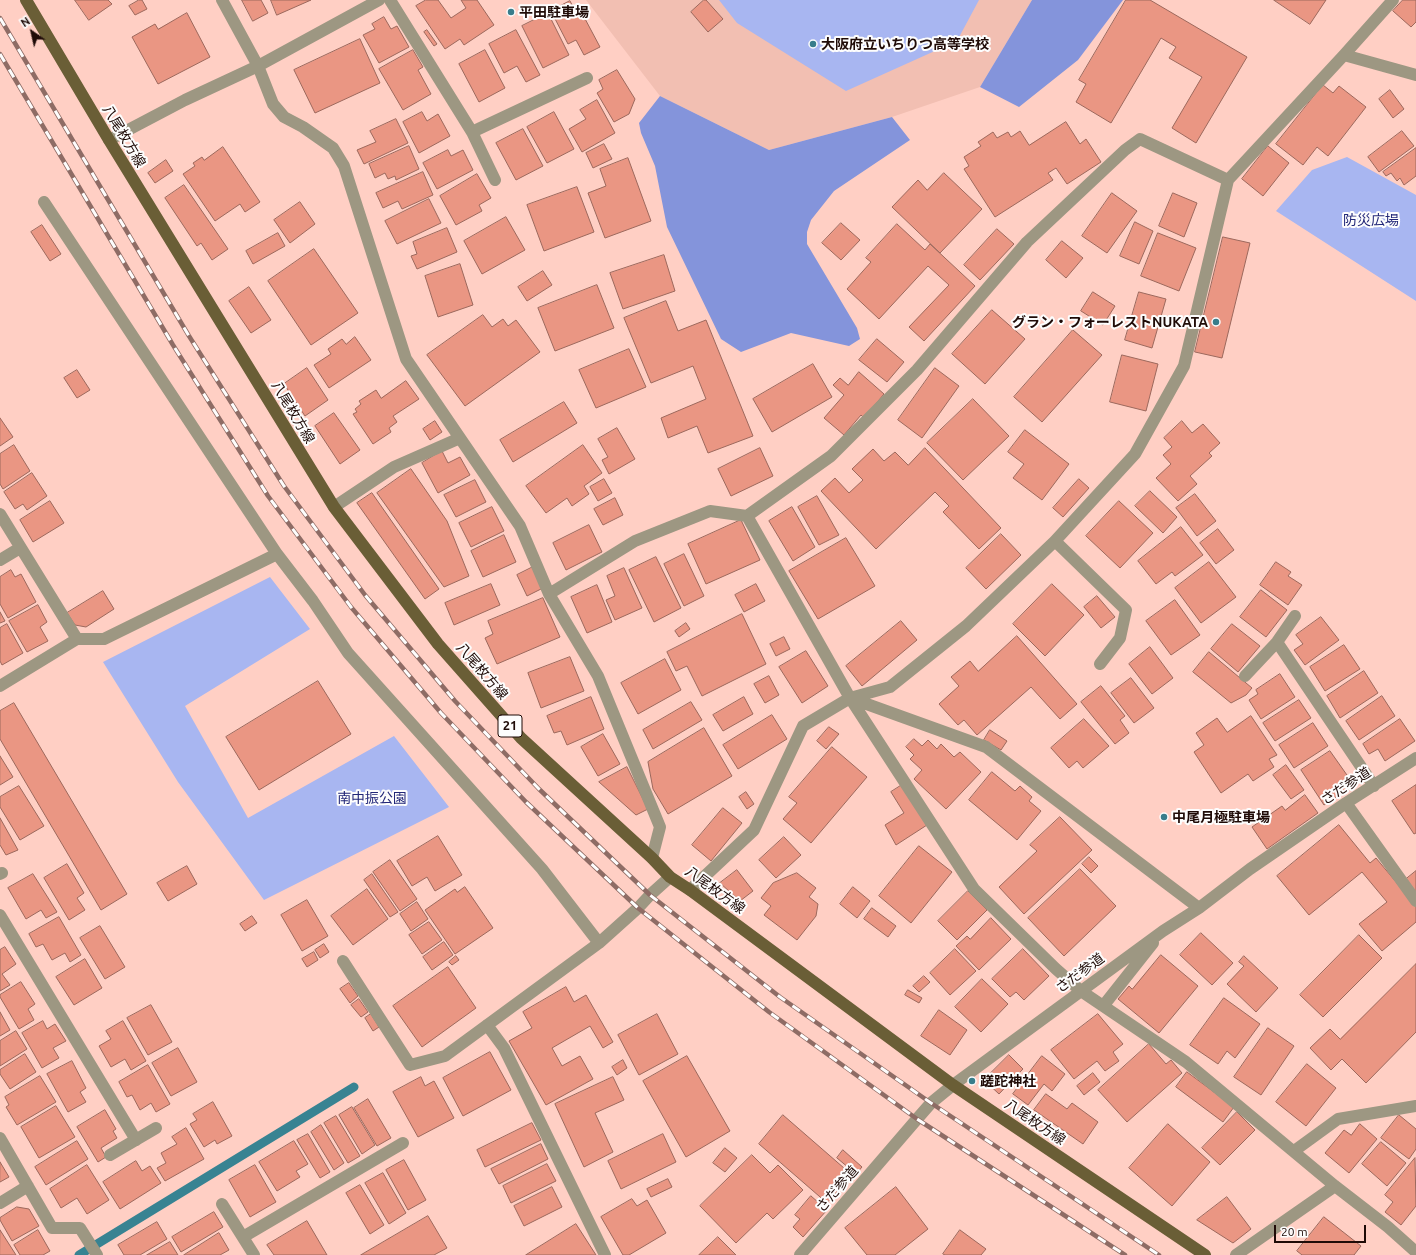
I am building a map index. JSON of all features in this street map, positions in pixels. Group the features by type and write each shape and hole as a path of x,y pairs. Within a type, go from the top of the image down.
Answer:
{"main road":[{"name":"八尾枚方線","path":"26,0 109,140 334,507 438,644 521,738 652,858 670,877 690,890 953,1085 1205,1255"}],"street":[{"path":"222,0 258,66 273,104 284,117 324,140 333,148 344,166 406,359 520,526 549,594 598,676 660,827 652,858"},
{"path":"109,140 184,100 258,66 379,0"},
{"path":"390,0 472,132 495,180"},
{"path":"690,890 754,830 803,726 850,698 890,686 966,626 1055,542 1135,454 1184,366 1228,180 1393,0"},
{"path":"1344,55 1416,75"},
{"path":"472,132 587,78"},
{"path":"549,594 635,541 655,533 710,512 747,516 831,456 918,370 1027,242 1125,150 1140,139 1228,180"},
{"path":"44,202 277,554 313,601 348,653 542,869 599,943"},
{"path":"334,507 394,467 460,438"},
{"path":"0,514 77,639"},
{"path":"747,516 850,698 974,889 1056,969 1081,991 1104,1005 1186,1062 1335,1186 1388,1226 1416,1252"},
{"path":"1055,542 1126,610 1120,638 1100,664"},
{"path":"0,560 20,548"},
{"path":"0,686 77,639 104,639 277,554"},
{"path":"1245,676 1277,642 1295,616"},
{"path":"1277,642 1374,786"},
{"path":"850,698 986,747 1199,908"},
{"name":"さだ参道","path":"800,1255 921,1114 931,1103 953,1085 1163,931 1199,908 1250,869 1346,803 1416,758"},
{"path":"1346,803 1416,901"},
{"path":"343,961 410,1065 445,1056 599,943 670,877"},
{"path":"0,915 136,1140"},
{"path":"1104,1005 1163,931"},
{"path":"487,1025 504,1048 605,1255"},
{"path":"1294,1151 1338,1120 1416,1106"},
{"path":"110,1155 156,1128"},
{"path":"0,1138 52,1228 80,1228 97,1255"},
{"path":"243,1237 403,1144"},
{"path":"0,1203 28,1186"},
{"path":"1236,1255 1335,1186"},
{"path":"222,1204 254,1255"}],"shaded area":[{"name":"大阪府立いちりつ高等学校","path":"586,0 1032,0 980,87 892,117 769,150 660,96"},
{"path":"1032,0 1123,0 1078,60 1019,107 980,87"},
{"path":"660,96 769,150 892,117 910,140 834,191 811,220 807,232 807,244 857,328 860,339 849,346 791,333 741,352 721,339 667,227 655,166 641,133 639,123"}],"green space":[{"path":"719,0 979,0 957,41 846,91 737,23"},
{"name":"防災広場","path":"1347,157 1416,195 1416,301 1276,211 1312,170"},
{"name":"南中振公園","path":"270,577 310,629 185,706 248,818 394,736 449,807 264,900 178,782 103,662"}],"building":[{"path":"75,0 108,0 112,4 89,20"},
{"path":"139,0 142,0 147,9 135,15 129,6"},
{"path":"242,0 261,0 268,13 253,21"},
{"path":"271,0 311,0 277,15"},
{"path":"426,0 438,0 451,18 466,8 461,0 477,0 494,25 464,45 460,39 445,49 416,6"},
{"path":"704,0 706,0 723,19 708,32 691,12"},
{"path":"1126,0 1150,0 1247,57 1196,143 1172,128 1202,77 1169,58 1176,47 1161,38 1111,123 1076,102 1086,84 1079,80"},
{"path":"1274,0 1326,0 1310,24"},
{"path":"1403,0 1416,0 1416,22 1411,27 1393,11"},
{"path":"570,1 579,18 583,15 600,47 584,55 576,40 568,44 551,11"},
{"path":"187,13 210,57 158,84 132,37 155,24 158,29"},
{"path":"548,13 569,55 543,68 522,26"},
{"path":"384,17 391,29 397,26 409,47 379,63 363,35 375,29 372,24"},
{"path":"427,30 437,44 434,46 424,32"},
{"path":"516,30 540,75 526,82 517,66 504,73 489,44"},
{"path":"360,39 380,83 315,113 294,70"},
{"path":"413,50 423,67 418,70 431,94 403,110 379,69"},
{"path":"485,50 505,88 479,102 459,64"},
{"path":"617,70 635,99 629,114 614,122 597,93 603,89 599,80"},
{"path":"1323,85 1333,93 1339,86 1366,107 1328,156 1317,147 1303,165 1276,144"},
{"path":"1390,90 1404,109 1393,118 1379,99"},
{"path":"597,100 615,133 582,152 569,129 586,119 580,110"},
{"path":"422,112 427,121 438,114 450,136 419,153 403,122"},
{"path":"554,112 574,149 547,163 527,127"},
{"path":"396,119 408,143 364,164 357,150 376,142 370,131"},
{"path":"1066,122 1080,144 1086,139 1101,162 1067,184 1056,168 1048,173 1053,180 995,217 964,169 969,166 964,157 981,146 978,142 993,132 997,138 1008,132 1011,137 1020,131 1029,145"},
{"path":"523,129 543,166 516,180 496,143"},
{"path":"1402,131 1414,146 1379,172 1368,157"},
{"path":"604,144 612,159 593,168 586,153"},
{"path":"409,146 419,169 396,180 395,176 388,179 385,173 375,178 369,164"},
{"path":"1268,146 1289,163 1263,196 1242,179"},
{"path":"223,147 260,202 245,212 240,204 215,221 183,174 195,166 193,163 202,157 204,160"},
{"path":"1416,148 1416,176 1404,185 1400,178 1397,181 1391,173 1386,176 1383,172"},
{"path":"448,150 451,156 463,150 473,170 437,189 423,163"},
{"path":"628,158 651,221 605,238 588,193 606,186 600,169"},
{"path":"166,160 173,171 155,183 148,173"},
{"path":"423,172 433,195 402,209 398,201 383,208 376,193"},
{"path":"944,173 982,209 940,253 892,207 918,180 927,190"},
{"path":"477,174 491,198 479,205 482,211 456,225 440,196"},
{"path":"184,185 228,249 212,260 201,243 197,246 165,198"},
{"path":"577,187 594,232 544,251 527,205"},
{"path":"1112,193 1137,211 1107,253 1082,236"},
{"path":"1173,193 1197,203 1184,237 1159,226"},
{"path":"429,199 441,223 397,244 385,221"},
{"path":"300,202 315,224 290,243 274,220"},
{"path":"506,217 525,250 482,274 464,241"},
{"path":"1135,222 1153,231 1139,264 1120,256"},
{"path":"841,223 860,240 841,260 822,243"},
{"path":"897,224 925,250 930,244 975,286 924,341 909,327 949,285 928,266 879,319 847,289 871,262 866,258"},
{"path":"42,225 61,254 50,261 31,232"},
{"path":"447,228 457,252 417,269 411,256 417,254 413,242"},
{"path":"997,229 1014,244 980,280 964,265"},
{"path":"278,233 285,246 253,264 246,251"},
{"path":"1158,233 1196,248 1179,291 1141,276"},
{"name":"グラン・フォーレストNUKATA","path":"1223,237 1250,243 1222,358 1195,352"},
{"path":"1062,241 1083,258 1066,278 1046,260"},
{"path":"314,249 358,313 311,345 268,281"},
{"path":"664,255 675,291 623,309 610,273"},
{"path":"460,264 473,305 438,317 425,276"},
{"path":"543,271 552,285 527,301 518,287"},
{"path":"597,285 614,328 555,351 538,308"},
{"path":"249,287 271,320 251,333 229,301"},
{"path":"1093,292 1115,306 1103,325 1081,311"},
{"path":"1139,292 1166,299 1152,348 1125,340"},
{"path":"666,301 678,331 706,320 753,436 708,453 697,426 668,438 661,418 706,399 693,366 651,383 624,318"},
{"path":"992,310 1025,339 985,384 952,354"},
{"path":"483,315 492,327 503,319 508,326 516,320 540,352 465,406 427,355"},
{"path":"1073,330 1102,355 1042,422 1014,397"},
{"path":"355,337 371,360 329,388 314,365 331,354 328,349 342,339 346,344"},
{"path":"877,339 904,362 887,382 859,360"},
{"path":"629,349 646,387 596,408 579,370"},
{"path":"1122,355 1158,364 1146,411 1110,402"},
{"path":"813,364 832,397 772,432 753,399"},
{"path":"307,368 328,400 305,416 284,384"},
{"path":"935,368 959,386 922,438 898,420"},
{"path":"77,370 90,390 77,398 64,378"},
{"path":"859,372 884,394 864,418 861,415 844,435 824,418 844,395 833,385 840,378 848,385"},
{"path":"406,381 419,399 393,416 397,422 389,428 391,432 373,444 353,414 357,412 355,409 361,404 359,401 376,390 381,398"},
{"path":"973,399 1009,436 963,480 927,443"},
{"path":"564,402 577,423 513,462 500,440"},
{"path":"334,413 360,450 340,464 315,426"},
{"path":"0,418 13,437 0,446"},
{"path":"435,421 442,432 430,440 423,429"},
{"path":"1182,421 1192,433 1203,424 1220,443 1209,453 1212,456 1190,476 1197,484 1178,501 1156,478 1171,464 1163,455 1172,447 1164,438"},
{"path":"617,428 635,459 609,474 602,460 608,457 598,439"},
{"path":"1025,430 1069,464 1042,500 1013,478 1024,464 1008,452"},
{"path":"14,445 30,471 3,489 0,484 0,454"},
{"path":"583,445 602,473 584,486 589,494 572,506 567,498 546,513 526,486"},
{"path":"760,448 773,476 731,496 718,469"},
{"path":"925,448 1001,528 979,549 943,512 949,506 935,492 876,549 821,491 835,478 849,493 863,480 852,469 873,449 884,461 895,452 908,465"},
{"path":"442,451 448,463 460,457 470,475 438,493 422,463"},
{"path":"411,469 447,521 469,576 444,587 377,493"},
{"path":"32,473 47,496 27,510 23,504 15,509 4,492"},
{"path":"604,479 612,493 598,501 590,487"},
{"path":"1079,479 1089,488 1063,517 1053,508"},
{"path":"475,480 486,502 456,517 444,495"},
{"path":"1150,491 1177,517 1163,533 1135,506"},
{"path":"372,493 439,589 425,599 357,503"},
{"path":"1195,494 1216,521 1197,536 1176,508"},
{"path":"817,496 839,535 819,545 798,507"},
{"path":"615,498 623,515 603,525 594,509"},
{"path":"50,501 64,523 33,542 20,520"},
{"path":"1119,501 1153,533 1120,568 1086,536"},
{"path":"492,507 504,531 471,547 459,523"},
{"path":"792,507 815,547 793,561 769,521"},
{"path":"741,520 760,560 706,584 688,544"},
{"path":"589,525 602,552 566,570 553,543"},
{"path":"1181,527 1203,555 1175,576 1172,572 1156,584 1138,561"},
{"path":"1218,529 1234,550 1216,564 1200,543"},
{"path":"1001,534 1021,555 986,589 966,568"},
{"path":"504,535 516,562 483,577 471,551"},
{"path":"846,538 875,586 818,619 789,571"},
{"path":"684,554 704,596 684,606 664,564"},
{"path":"656,557 681,608 654,622 629,570"},
{"path":"1209,562 1236,597 1201,623 1175,588"},
{"path":"1276,562 1291,572 1288,576 1302,585 1288,605 1260,585"},
{"path":"533,567 543,588 527,596 517,575"},
{"path":"624,568 642,608 615,620 606,600 615,596 607,576"},
{"path":"11,570 15,577 21,574 36,602 8,618 0,604 0,577"},
{"path":"491,584 500,605 454,625 445,603"},
{"path":"756,584 765,601 744,612 735,595"},
{"path":"1052,584 1084,615 1045,656 1013,624"},
{"path":"597,585 612,622 587,633 571,597"},
{"path":"1261,590 1287,610 1266,637 1240,617"},
{"path":"103,591 114,609 86,627 75,625 67,613"},
{"path":"1097,596 1115,617 1101,628 1084,607"},
{"path":"543,598 560,637 497,664 485,638 493,634 488,621"},
{"path":"1175,600 1200,635 1171,655 1146,621"},
{"path":"38,605 47,622 40,627 48,641 27,652 9,621"},
{"path":"0,612 5,621 0,623"},
{"path":"742,614 766,664 702,696 687,666 676,671 667,652"},
{"path":"1321,617 1339,640 1305,665 1294,650 1303,644 1296,635"},
{"path":"901,621 917,640 862,686 846,666"},
{"path":"686,623 690,629 679,637 675,631"},
{"path":"7,624 23,653 2,665 0,661 0,628"},
{"path":"1232,624 1260,646 1238,672 1211,649"},
{"path":"1017,636 1077,704 1060,719 1031,687 977,735 964,720 958,725 939,704 959,686 951,677 970,661 978,671"},
{"path":"784,637 790,649 776,656 770,644"},
{"path":"1344,645 1360,669 1325,691 1310,667"},
{"path":"1150,647 1173,678 1152,694 1129,664"},
{"path":"806,651 828,686 802,703 779,667"},
{"path":"1209,652 1252,688 1246,695 1231,703 1193,672"},
{"path":"570,657 584,691 541,708 528,673"},
{"path":"665,659 681,690 638,714 621,683"},
{"path":"1364,671 1378,693 1340,718 1327,696"},
{"path":"1280,674 1295,697 1261,719 1249,700 1258,694 1256,690"},
{"path":"769,676 779,695 765,703 754,684"},
{"path":"1131,678 1154,708 1134,723 1111,693"},
{"path":"318,681 351,734 259,790 226,737"},
{"path":"1101,686 1125,716 1120,720 1129,733 1115,744 1081,702"},
{"path":"1382,696 1395,716 1359,740 1346,721"},
{"path":"591,697 604,729 567,745 561,731 554,733 547,716"},
{"path":"744,697 753,714 723,731 713,715"},
{"path":"1299,700 1311,718 1275,741 1263,723"},
{"path":"691,702 702,720 653,749 643,730"},
{"path":"14,703 127,894 101,910 0,739 0,711"},
{"path":"772,715 787,739 738,769 723,745"},
{"path":"1251,716 1277,755 1269,759 1274,767 1253,781 1248,774 1221,793 1194,752 1204,745 1196,733 1217,718 1227,732"},
{"path":"1084,719 1109,746 1083,768 1077,761 1069,768 1051,748"},
{"path":"1400,719 1415,741 1385,761 1378,749 1369,754 1363,744"},
{"path":"1313,723 1328,746 1294,768 1279,745"},
{"path":"829,727 839,734 826,749 817,741"},
{"path":"704,728 732,776 668,814 653,789 648,762"},
{"path":"990,730 1007,741 1001,750 984,740"},
{"path":"603,734 620,764 598,776 581,747"},
{"path":"914,739 922,746 928,740 937,749 941,744 954,757 960,752 981,772 946,809 914,779 922,770 910,759 914,755 906,747"},
{"path":"832,747 867,777 811,843 783,819 797,803 789,797"},
{"path":"1330,751 1354,785 1324,805 1301,770"},
{"path":"0,756 13,777 0,785"},
{"path":"1286,765 1304,790 1291,799 1273,775"},
{"path":"627,767 648,809 636,815 599,782"},
{"path":"992,772 1015,791 1020,786 1032,797 1029,801 1041,811 1017,840 969,800"},
{"path":"902,785 927,825 896,845 885,825 904,813 891,792"},
{"path":"1416,785 1416,833 1414,834 1392,801"},
{"path":"19,786 44,826 20,840 0,807 0,797"},
{"path":"746,792 754,804 747,809 739,797"},
{"path":"1305,795 1318,813 1267,849 1252,827 1282,806 1285,810"},
{"path":"723,808 742,823 711,861 692,845"},
{"path":"1060,817 1092,850 1024,914 999,887 1037,851 1030,845"},
{"path":"0,818 18,850 6,855 0,845"},
{"path":"1339,825 1370,863 1376,858 1416,906 1416,922 1382,951 1359,924 1387,902 1362,872 1309,915 1277,876"},
{"path":"438,836 462,875 435,891 427,877 412,886 397,861"},
{"path":"784,837 801,855 776,878 759,860"},
{"path":"919,846 952,872 911,923 879,896"},
{"path":"1089,857 1098,866 1091,873 1082,864"},
{"path":"390,860 417,899 400,911 373,872"},
{"path":"67,864 84,893 77,898 85,910 69,920 44,878"},
{"path":"187,866 197,884 168,901 157,883"},
{"path":"1080,869 1116,906 1064,956 1028,918"},
{"path":"737,870 753,891 740,901 720,883"},
{"path":"1416,871 1416,893 1405,880"},
{"path":"797,873 816,888 809,897 818,904 816,916 797,940 764,915 771,906 761,898 773,883"},
{"path":"33,874 57,912 46,918 41,910 26,919 8,888"},
{"path":"372,874 398,912 390,917 364,880"},
{"path":"465,887 493,928 455,954 425,910 455,889 457,892"},
{"path":"853,887 870,901 857,918 840,904"},
{"path":"367,889 388,919 353,945 331,916"},
{"path":"968,891 987,910 957,940 938,921"},
{"path":"307,900 328,936 302,951 281,915"},
{"path":"417,902 428,919 411,931 400,914"},
{"path":"872,908 896,926 888,937 864,919"},
{"path":"252,916 257,923 245,931 240,924"},
{"path":"59,917 81,955 70,962 65,953 52,960 43,944 36,947 29,934"},
{"path":"991,918 1011,939 979,970 956,946 967,936 970,939"},
{"path":"429,922 442,940 422,954 409,935"},
{"path":"100,926 125,967 105,979 80,938"},
{"path":"1201,933 1233,963 1212,985 1180,955"},
{"path":"1359,935 1382,958 1323,1017 1300,995"},
{"path":"444,942 453,955 432,970 423,957"},
{"path":"324,944 329,952 320,958 315,950"},
{"path":"5,947 16,964 2,974 10,985 0,991 0,950"},
{"path":"955,949 976,971 950,995 930,973"},
{"path":"1023,949 1049,976 1024,1000 1016,992 1010,997 992,979"},
{"path":"314,952 318,960 307,967 302,959"},
{"path":"1161,955 1198,986 1159,1033 1118,999 1129,986 1132,989"},
{"path":"456,956 459,960 452,965 449,962"},
{"path":"1244,956 1278,988 1256,1012 1227,984 1244,966 1239,962"},
{"path":"85,959 102,988 74,1005 56,977"},
{"path":"1416,964 1416,1032 1366,1083 1342,1059 1331,1070 1310,1048 1330,1029 1340,1039"},
{"path":"448,967 476,1008 422,1047 393,1006"},
{"path":"924,976 930,982 919,992 913,986"},
{"path":"982,979 1008,1004 981,1032 955,1007"},
{"path":"21,982 35,1004 28,1009 34,1020 19,1029 0,995"},
{"path":"349,983 358,996 350,1003 340,989"},
{"path":"566,987 574,1002 586,995 613,1042 603,1048 590,1026 552,1048 562,1066 580,1056 593,1079 546,1105 509,1041 532,1028 523,1012"},
{"path":"908,990 922,998 919,1003 905,995"},
{"path":"1224,998 1260,1024 1235,1058 1227,1051 1218,1064 1190,1045"},
{"path":"359,999 368,1012 361,1017 351,1005"},
{"path":"151,1005 172,1042 148,1055 127,1018"},
{"path":"939,1010 967,1030 950,1055 921,1036"},
{"path":"0,1012 10,1030 0,1036"},
{"path":"371,1014 379,1027 373,1031 365,1018"},
{"path":"657,1014 678,1054 639,1075 618,1035"},
{"path":"1098,1014 1123,1044 1113,1052 1119,1061 1105,1071 1097,1061 1074,1079 1051,1050"},
{"path":"43,1021 47,1029 55,1024 66,1041 53,1048 59,1058 42,1068 22,1033"},
{"path":"123,1021 146,1061 131,1070 125,1059 111,1067 99,1046 111,1039 106,1031"},
{"path":"1268,1028 1294,1046 1261,1095 1234,1077"},
{"path":"16,1031 27,1049 0,1066 0,1041"},
{"path":"1149,1044 1166,1064 1171,1060 1182,1073 1127,1122 1098,1090"},
{"path":"178,1048 197,1082 171,1096 152,1063"},
{"path":"490,1052 511,1090 463,1116 443,1078"},
{"path":"25,1054 36,1072 10,1089 0,1074 0,1070"},
{"path":"1009,1055 1023,1069 999,1094 984,1080"},
{"path":"687,1056 730,1131 686,1157 643,1081"},
{"path":"1042,1056 1065,1074 1052,1091 1044,1084 1028,1105 1013,1094"},
{"path":"623,1060 627,1068 617,1075 612,1067"},
{"path":"72,1061 86,1088 80,1092 86,1102 68,1112 47,1074"},
{"path":"1307,1064 1336,1088 1306,1126 1276,1102"},
{"path":"148,1065 170,1104 156,1112 151,1103 140,1110 132,1095 127,1097 119,1082"},
{"path":"1187,1072 1234,1107 1223,1122 1176,1087"},
{"path":"1093,1073 1100,1082 1084,1095 1077,1086"},
{"path":"40,1076 56,1102 17,1125 6,1107 9,1105 5,1097"},
{"path":"421,1077 425,1086 434,1081 454,1118 418,1137 393,1092"},
{"path":"613,1077 624,1100 595,1113 613,1152 584,1167 555,1104"},
{"path":"1046,1094 1067,1109 1072,1103 1098,1122 1083,1144 1034,1110"},
{"path":"368,1099 391,1138 377,1146 354,1108"},
{"path":"213,1102 232,1136 217,1144 215,1140 204,1147 190,1124 197,1120 193,1114"},
{"path":"56,1106 75,1137 39,1158 21,1127"},
{"path":"352,1107 375,1145 362,1154 339,1115"},
{"path":"105,1110 116,1129 113,1131 117,1138 101,1148 106,1157 98,1162 77,1127"},
{"path":"1237,1112 1255,1130 1220,1165 1202,1148"},
{"path":"783,1115 852,1175 827,1203 759,1144"},
{"path":"1399,1115 1416,1129 1416,1149 1409,1159 1381,1138"},
{"path":"336,1116 360,1156 348,1163 324,1123"},
{"path":"532,1123 541,1140 485,1167 477,1150"},
{"path":"1168,1124 1210,1162 1172,1206 1129,1168"},
{"path":"1360,1124 1377,1139 1349,1173 1325,1153 1344,1130 1351,1135"},
{"path":"321,1125 344,1163 334,1170 311,1132"},
{"path":"186,1128 204,1159 165,1181 157,1168 166,1163 161,1153 177,1144 172,1137"},
{"path":"308,1134 330,1172 320,1178 297,1140"},
{"path":"663,1134 676,1162 621,1189 608,1161"},
{"path":"77,1141 88,1159 46,1185 35,1167"},
{"path":"294,1141 308,1164 296,1171 300,1177 277,1191 259,1162"},
{"path":"1381,1142 1406,1163 1387,1186 1362,1164"},
{"path":"541,1144 548,1159 499,1184 491,1169"},
{"path":"725,1148 737,1158 725,1172 713,1163"},
{"path":"843,1150 862,1167 856,1174 837,1158"},
{"path":"752,1155 770,1173 778,1165 803,1190 773,1219 767,1213 736,1243 700,1206"},
{"path":"1415,1158 1416,1206 1401,1225 1385,1212 1393,1202 1385,1195"},
{"path":"404,1160 426,1200 408,1210 386,1170"},
{"path":"136,1161 142,1171 150,1166 161,1183 120,1209 103,1182"},
{"path":"0,1162 9,1177 0,1182"},
{"path":"547,1164 556,1181 511,1203 503,1186"},
{"path":"87,1165 109,1200 87,1214 77,1198 61,1208 50,1189"},
{"path":"255,1165 276,1202 250,1217 229,1180"},
{"path":"383,1173 406,1213 389,1224 365,1183"},
{"path":"668,1179 672,1187 651,1197 647,1189"},
{"path":"360,1185 384,1225 370,1234 346,1193"},
{"path":"552,1187 562,1207 524,1226 514,1206"},
{"path":"896,1187 928,1229 895,1255 867,1255 845,1228"},
{"path":"811,1196 827,1210 803,1237 793,1227 800,1219 795,1215"},
{"path":"1227,1197 1251,1229 1233,1243 1197,1220"},
{"path":"632,1199 637,1206 647,1200 666,1233 629,1255 623,1255 601,1217"},
{"path":"17,1207 29,1209 39,1226 12,1241 0,1218"},
{"path":"214,1212 223,1227 181,1252 172,1237"},
{"path":"428,1216 447,1248 434,1255 361,1255"},
{"path":"1324,1217 1361,1246 1354,1255 1302,1255 1297,1251"},
{"path":"307,1221 327,1255 274,1255 267,1245"},
{"path":"157,1222 167,1239 140,1255 124,1255 118,1245"},
{"path":"576,1224 596,1255 526,1255"},
{"path":"0,1230 16,1255 0,1255"},
{"path":"38,1230 50,1251 43,1255 20,1255 14,1245"},
{"path":"960,1230 986,1249 981,1255 943,1254"},
{"path":"219,1233 229,1250 220,1255 184,1255"},
{"path":"718,1237 736,1255 699,1255"},
{"path":"170,1242 178,1255 147,1255"}],"waterway":[{"path":"79,1255 354,1087"}],"railway":[{"path":"0,18 189,336 284,486 365,595 455,701 539,789 650,895 780,997 931,1103 1159,1255"},
{"path":"0,54 173,345 268,496 351,607 441,713 526,802 638,908 769,1012 917,1119 1125,1255"}],"place":[{"name":"平田駐車場","path":"511,12"},
{"name":"大阪府立いちりつ高等学校","path":"813,44"},
{"name":"グラン・フォーレストNUKATA","path":"1216,322"},
{"name":"中尾月極駐車場","path":"1164,817"},
{"name":"蹉跎神社","path":"972,1081"}]}
